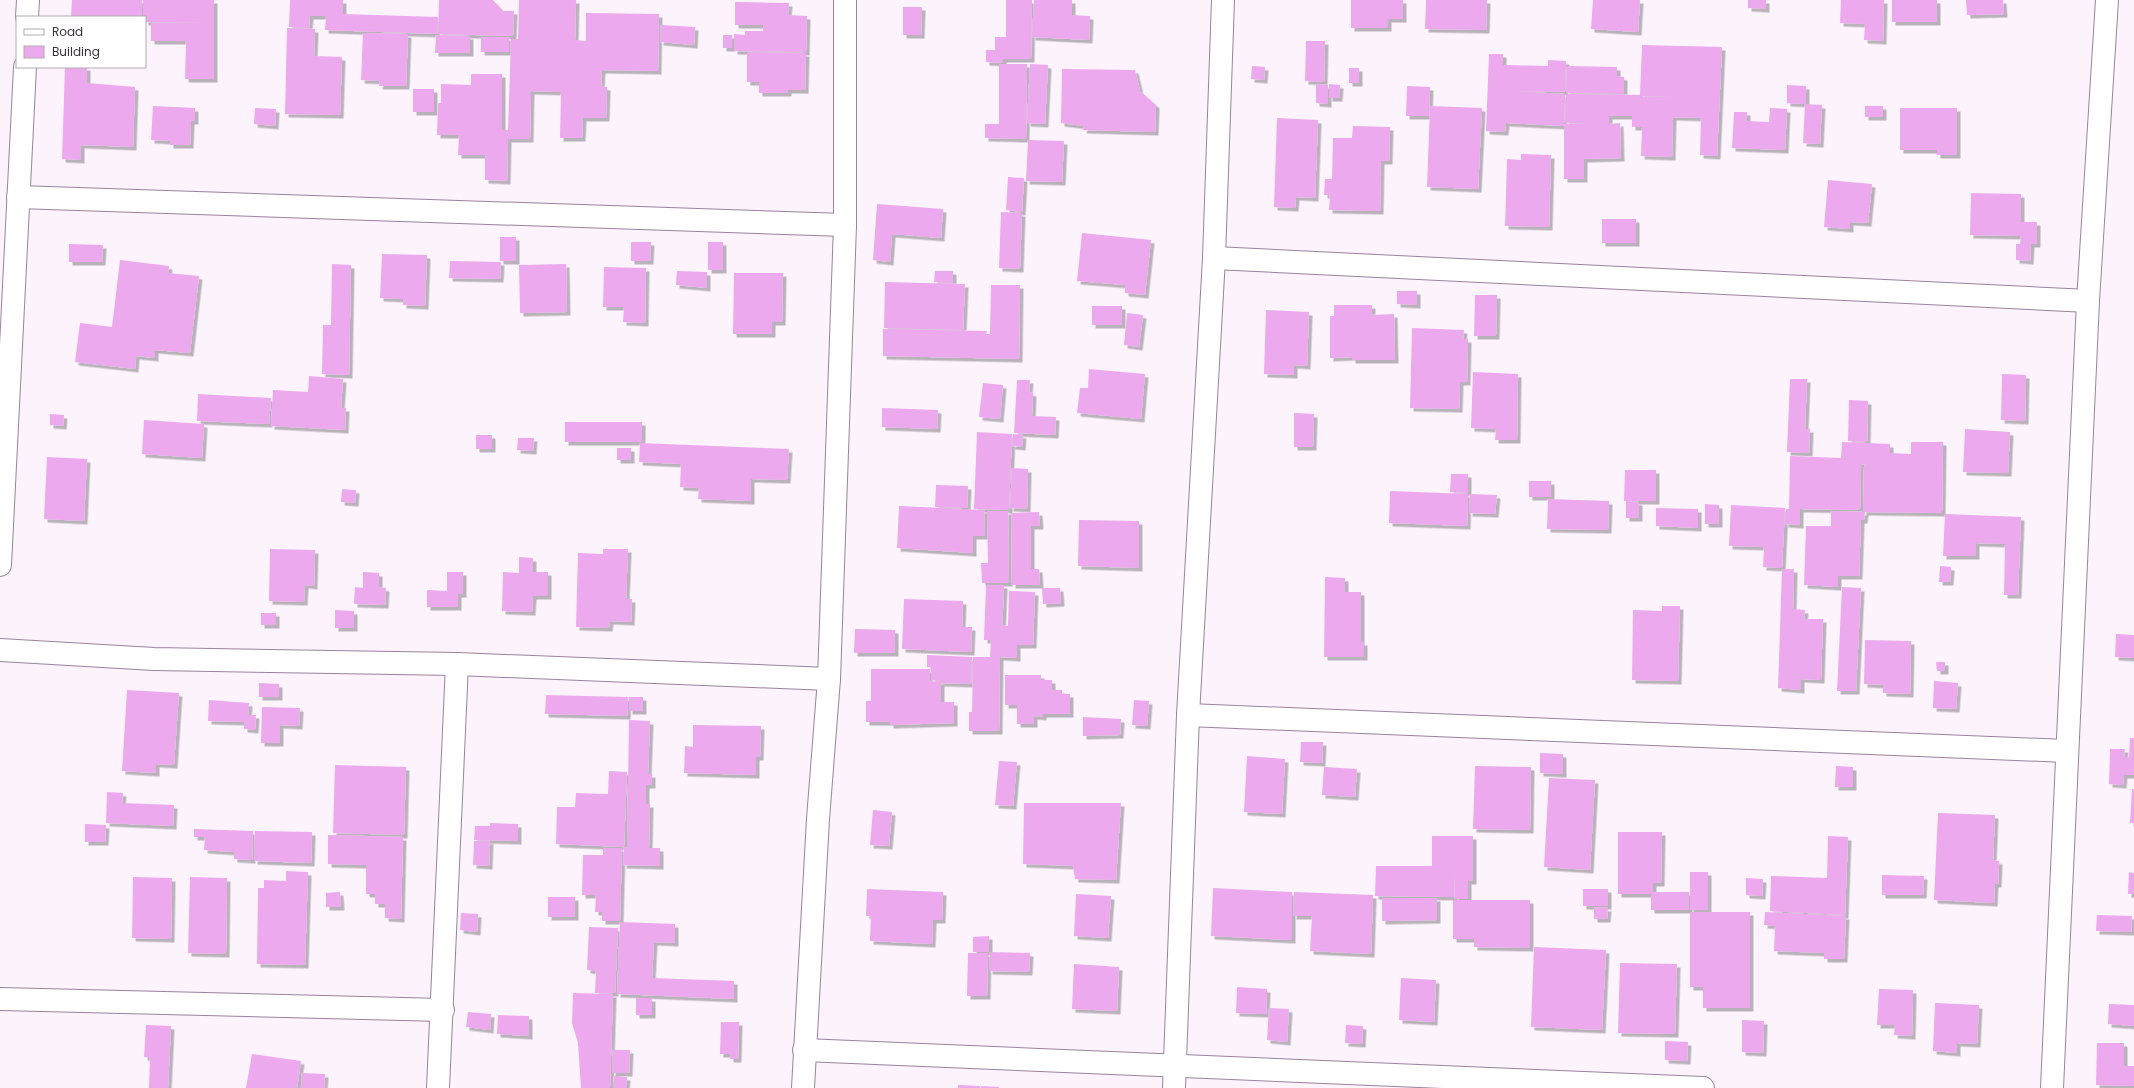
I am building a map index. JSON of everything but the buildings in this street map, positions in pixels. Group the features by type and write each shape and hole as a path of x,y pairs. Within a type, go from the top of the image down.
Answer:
{"street":[{"path":"27,16 28,0"},
{"path":"803,1088 818,819 829,679 845,225 845,0"},
{"path":"1174,1088 1188,715 1214,258 1223,0"},
{"path":"2052,1088 2066,751 2088,301 2107,0"},
{"path":"0,565 25,68"},
{"path":"18,197 845,225"},
{"path":"1214,258 2088,301"},
{"path":"0,650 154,659 457,664 829,679"},
{"path":"438,1088 443,1010 457,664"},
{"path":"1188,715 2066,751"},
{"path":"0,999 443,1010"},
{"path":"804,1050 1703,1088"}]}
